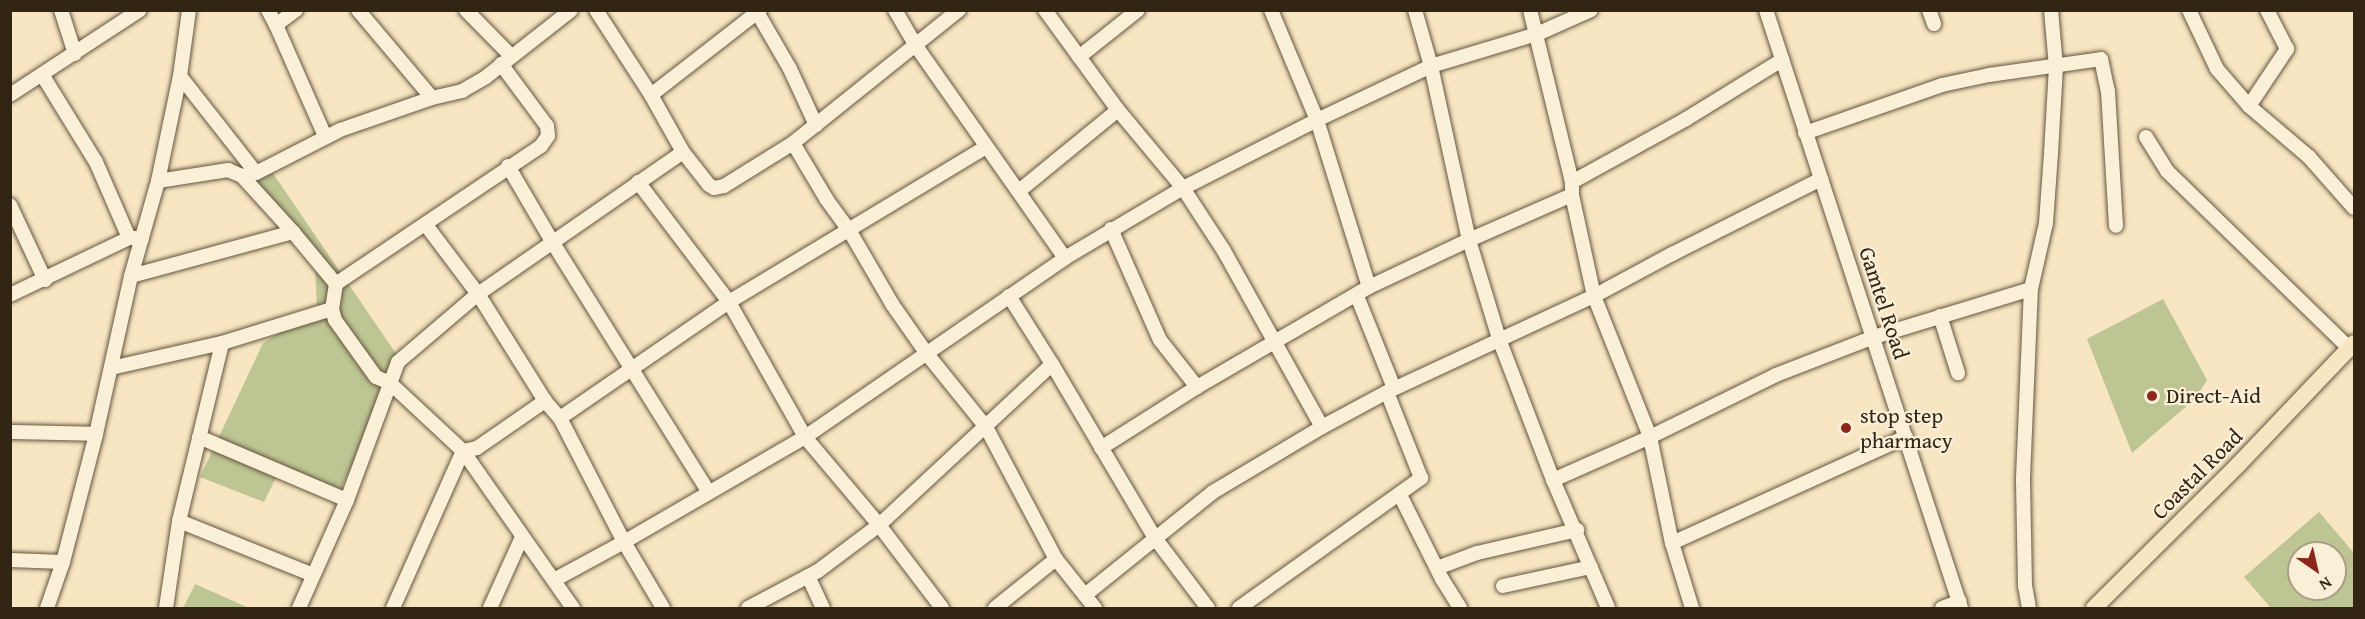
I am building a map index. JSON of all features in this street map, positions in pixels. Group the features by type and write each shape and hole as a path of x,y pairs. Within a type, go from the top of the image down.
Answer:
{"main road":[{"name":"Coastal Road","path":"2094,609 2238,465 2352,345"}],"street":[{"path":"61,10 75,54"},
{"path":"10,95 43,76 140,10"},
{"path":"47,609 63,562 96,434 131,276 135,238 158,181 180,76 189,10"},
{"path":"268,10 326,135"},
{"path":"276,25 296,10"},
{"path":"358,10 432,98"},
{"path":"466,10 506,60 547,126 548,136 541,146 508,166 426,225 336,284 332,309 335,320 376,377 390,383 463,451 573,609"},
{"path":"596,10 651,95 683,152 708,185 714,188 724,186 793,144 959,10"},
{"path":"895,10 916,46 1065,258"},
{"path":"1045,10 1118,110 1183,188 1224,251 1322,427"},
{"path":"1079,57 1138,10"},
{"path":"1271,10 1317,120 1369,287"},
{"path":"1415,10 1431,66 1469,240 1498,339 1553,480 1608,609"},
{"path":"1530,10 1572,189 1594,296 1650,437 1672,543 1692,609"},
{"path":"554,580 805,437 1065,258 1183,188 1317,120 1431,66 1537,34 1591,10"},
{"name":"Gamtel Road","path":"1766,10 1961,605"},
{"path":"2029,609 2025,586 2023,478 2031,289 2046,223 2056,67 2051,10"},
{"path":"2189,10 2217,69 2249,106 2309,158 2355,208"},
{"path":"2249,106 2287,49 2267,10"},
{"path":"158,181 228,170 249,175 326,135 432,98 462,91 569,11"},
{"path":"651,95 759,11 816,124"},
{"path":"1805,133 1942,85 1989,75 2101,59 2108,91 2116,226"},
{"path":"1101,448 1197,387 1369,287 1572,189 1782,60"},
{"path":"43,76 96,162 135,238"},
{"path":"180,76 249,175 336,284"},
{"path":"1019,191 1118,110"},
{"path":"2145,137 2167,171 2352,345"},
{"path":"793,144 827,200 849,230 892,304 927,354 986,427 1056,558 1095,609"},
{"path":"560,418 729,302 986,147"},
{"path":"299,609 347,500 398,362 478,294 683,152"},
{"path":"508,166 552,243 708,491"},
{"path":"1084,595 1213,492 1322,427 1390,390 1594,296 1821,179"},
{"path":"638,182 729,302 805,437 879,525 942,609"},
{"path":"10,205 45,280"},
{"path":"426,225 478,294 545,401 560,418 624,542 663,609"},
{"path":"1111,229 1160,340 1197,387"},
{"path":"131,276 293,231"},
{"path":"10,295 135,238"},
{"path":"1553,480 1650,437 1776,375 1874,337 2031,289"},
{"path":"1009,296 1155,538 1208,609"},
{"path":"1246,606 1421,478 1357,296"},
{"path":"111,368 222,343 332,309"},
{"path":"1941,316 1958,373"},
{"path":"166,609 179,521 222,343"},
{"path":"748,609 808,576 879,525 1052,364"},
{"path":"463,451 477,448 545,401"},
{"path":"10,432 96,434"},
{"path":"199,437 347,500"},
{"path":"1672,543 1906,437"},
{"path":"393,609 463,451"},
{"path":"1400,495 1460,609"},
{"path":"179,521 313,575"},
{"path":"1437,568 1477,553 1576,530"},
{"path":"490,609 522,537"},
{"path":"995,609 1056,558"},
{"path":"10,560 63,562"},
{"path":"1503,586 1591,567"},
{"path":"808,576 823,609"},
{"path":"1942,609 1961,605"}],"green space":[{"path":"270,169 399,358 386,396 339,492 281,467 264,502 200,477 263,343 317,308 315,268 250,182"},
{"path":"2163,299 2207,380 2196,398 2132,453 2087,339"},
{"path":"2319,512 2344,541 2287,541 2287,601 2347,601 2347,545 2354,553 2354,608 2271,608 2244,577"},
{"path":"195,584 249,608 183,608"}],"place":[{"name":"Direct-Aid","path":"2152,396"},
{"name":"stop step pharmacy","path":"1846,428"}]}
